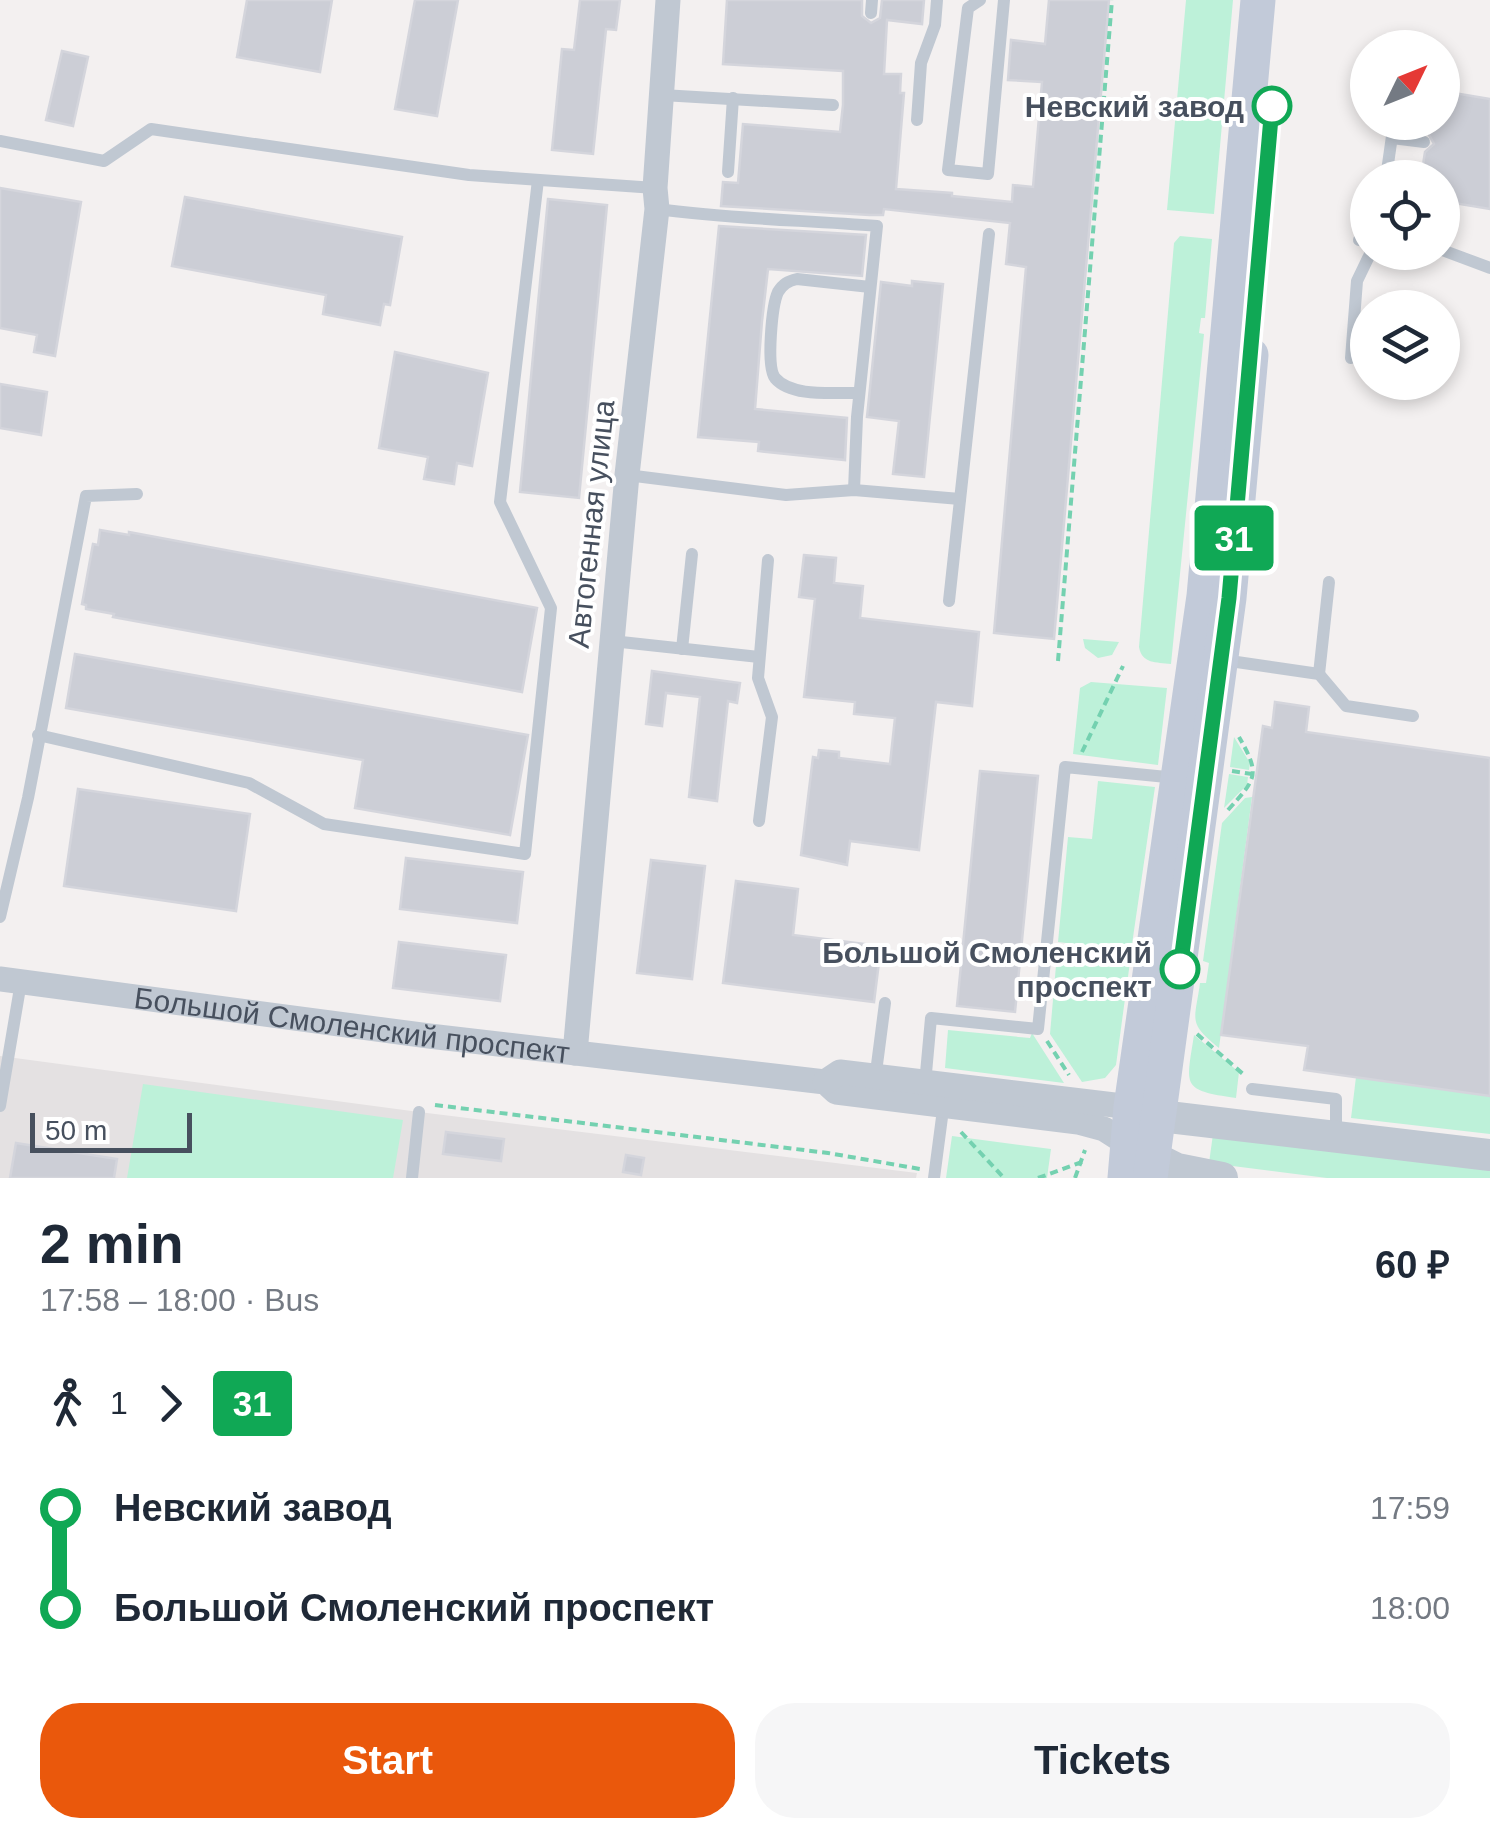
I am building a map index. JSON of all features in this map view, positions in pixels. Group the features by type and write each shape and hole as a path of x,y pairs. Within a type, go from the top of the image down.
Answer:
{"main road":[{"path":"1139,1164 1207,667 1258,0"},
{"path":"1146,1111 1180,779 1207,667 1229,598 1282,0"}],"street":[{"name":"Автогенная улица","path":"574,1054 656,199 668,0"},
{"name":"Большой Смоленский проспект","path":"10,980 574,1054 825,1082 840,1072 874,1086 938,1100 1078,1122 1104,1130 1139,1164 1222,1178"},
{"name":"Большой Смоленский проспект","path":"938,1100 1146,1111 1490,1156"}],"lane":[{"path":"917,120 921,63 935,25 938,0"},
{"path":"980,0 968,8 948,170 988,174 1004,0"},
{"path":"662,94 833,106"},
{"path":"728,172 733,98"},
{"path":"0,142 104,160 152,129 469,175 538,180 656,199 712,216 877,226 854,490"},
{"path":"1408,140 1424,142"},
{"path":"38,735 248,783 324,824 525,854 551,608 500,502 538,180"},
{"path":"949,601 989,234"},
{"path":"1460,258 1490,268"},
{"path":"860,393 786,386 774,377 769,365 776,298 788,281 797,278 870,287"},
{"path":"628,475 786,496 854,490 960,499"},
{"path":"0,917 28,798 86,496 137,494"},
{"path":"682,648 692,554"},
{"path":"760,821 772,717 758,678 768,560"},
{"path":"1318,674 1329,582"},
{"path":"612,641 760,657"},
{"path":"1207,667 1318,674 1346,706 1413,716"},
{"path":"932,1175 938,1100 931,1018 1038,1029 1065,767 1180,779"},
{"path":"0,1106 10,980"},
{"path":"874,1086 885,1003"},
{"path":"1252,1088 1336,1099 1336,1136"},
{"path":"412,1178 419,1112"}],"path":[{"path":"1058,662 1112,0"},
{"path":"1074,768 1123,666"},
{"path":"1218,821 1251,784 1253,761 1239,736"},
{"path":"1225,770 1252,774"},
{"path":"1047,947 1135,957"},
{"path":"1190,1028 1240,1069 1252,1088"},
{"path":"1038,1029 1079,1089"},
{"path":"938,1100 1004,1178"},
{"path":"445,1106 896,1162 932,1175"},
{"path":"1075,1178 1086,1147"},
{"path":"1038,1178 1082,1162"}],"shaded area":[{"path":"0,1056 917,1173 916,1178 0,1178"}],"green space":[{"path":"1186,0 1233,0 1214,214 1167,210"},
{"path":"1180,236 1212,239 1205,318 1201,318 1199,333 1204,334 1171,664 1146,659 1139,647 1174,243"},
{"path":"1083,639 1119,642 1112,655 1098,658 1085,648"},
{"path":"1091,682 1167,688 1158,765 1073,754 1080,688"},
{"path":"1234,737 1250,763 1249,770 1230,767"},
{"path":"1229,774 1248,777 1247,785 1224,808"},
{"path":"1098,781 1155,787 1131,951 1058,942 1068,837 1092,839"},
{"path":"1252,797 1219,1048 1198,1026 1196,1006 1209,963 1203,961 1222,823 1245,798"},
{"path":"1057,954 1130,962 1116,1065 1105,1078 1082,1082 1050,1034"},
{"path":"948,1030 1030,1038 1032,1033 1064,1083 945,1068"},
{"path":"1194,1035 1239,1072 1236,1098 1205,1092 1191,1083 1189,1066"},
{"path":"1356,1077 1490,1096 1490,1134 1351,1118"},
{"path":"143,1084 403,1120 393,1178 127,1178"},
{"path":"1213,1134 1490,1168 1490,1178 1327,1178 1209,1163"},
{"path":"952,1136 1051,1149 1047,1178 946,1178"}],"building":[{"path":"247,0 332,0 320,72 237,57"},
{"path":"415,0 458,0 437,116 395,109"},
{"path":"580,0 620,0 616,30 606,29 593,154 552,150 562,49 574,50"},
{"path":"727,0 862,0 862,16 871,23 880,18 882,0 924,0 922,24 887,20 884,74 901,74 900,93 904,93 896,189 1012,202 1013,185 1033,187 1042,82 1008,80 1011,40 1045,44 1049,0 1109,0 1054,639 994,633 1026,267 1006,264 1010,223 884,209 883,215 870,215 721,206 723,182 738,183 743,124 840,132 843,105 843,71 723,64"},
{"path":"62,51 88,57 73,126 46,120"},
{"path":"1460,94 1490,99 1490,209 1460,204 1460,160 1424,160 1425,152 1434,144 1432,140 1460,140"},
{"path":"0,188 81,202 55,356 34,352 37,335 0,328"},
{"path":"185,197 402,237 390,305 384,304 380,325 323,314 326,295 172,266"},
{"path":"548,199 607,205 579,498 520,492"},
{"path":"719,226 866,235 862,276 768,269 762,321 755,409 847,418 845,460 758,451 759,442 698,437"},
{"path":"912,281 943,284 924,477 893,474 899,421 867,417 881,282 912,286"},
{"path":"395,352 488,373 472,466 457,463 454,484 424,479 428,457 379,448"},
{"path":"0,384 47,392 41,435 0,428"},
{"path":"100,530 129,532 537,608 522,692 86,609 82,604 93,544 98,545"},
{"path":"804,555 836,558 834,583 863,586 860,618 979,632 972,706 936,702 919,850 850,841 847,865 801,855 813,757 818,758 819,750 839,752 839,758 890,764 895,718 854,714 855,702 804,697 815,599 799,597"},
{"path":"75,654 528,735 510,835 355,808 363,760 66,708"},
{"path":"652,671 740,683 737,703 728,701 717,801 689,797 700,697 666,693 662,726 646,724"},
{"path":"1275,702 1309,707 1306,732 1490,758 1490,1096 1304,1070 1308,1046 1221,1035 1263,726 1272,728"},
{"path":"980,771 1038,776 1015,1012 957,1006"},
{"path":"78,789 250,814 236,911 64,886"},
{"path":"406,858 523,872 517,923 400,909"},
{"path":"651,860 705,866 692,979 637,973"},
{"path":"736,881 798,889 793,935 881,946 874,1002 723,983"},
{"path":"399,942 506,955 500,1001 393,988"},
{"path":"446,1132 504,1139 501,1161 443,1154"},
{"path":"16,1143 117,1159 114,1178 10,1178"},
{"path":"626,1155 644,1158 641,1175 623,1172"}],"bus line":[{"name":"31","path":"1180,969 1229,598 1272,106"}],"place":[{"name":"Невский завод","path":"1272,106"},
{"name":"Большой Смоленский проспект","path":"1180,969"}]}
